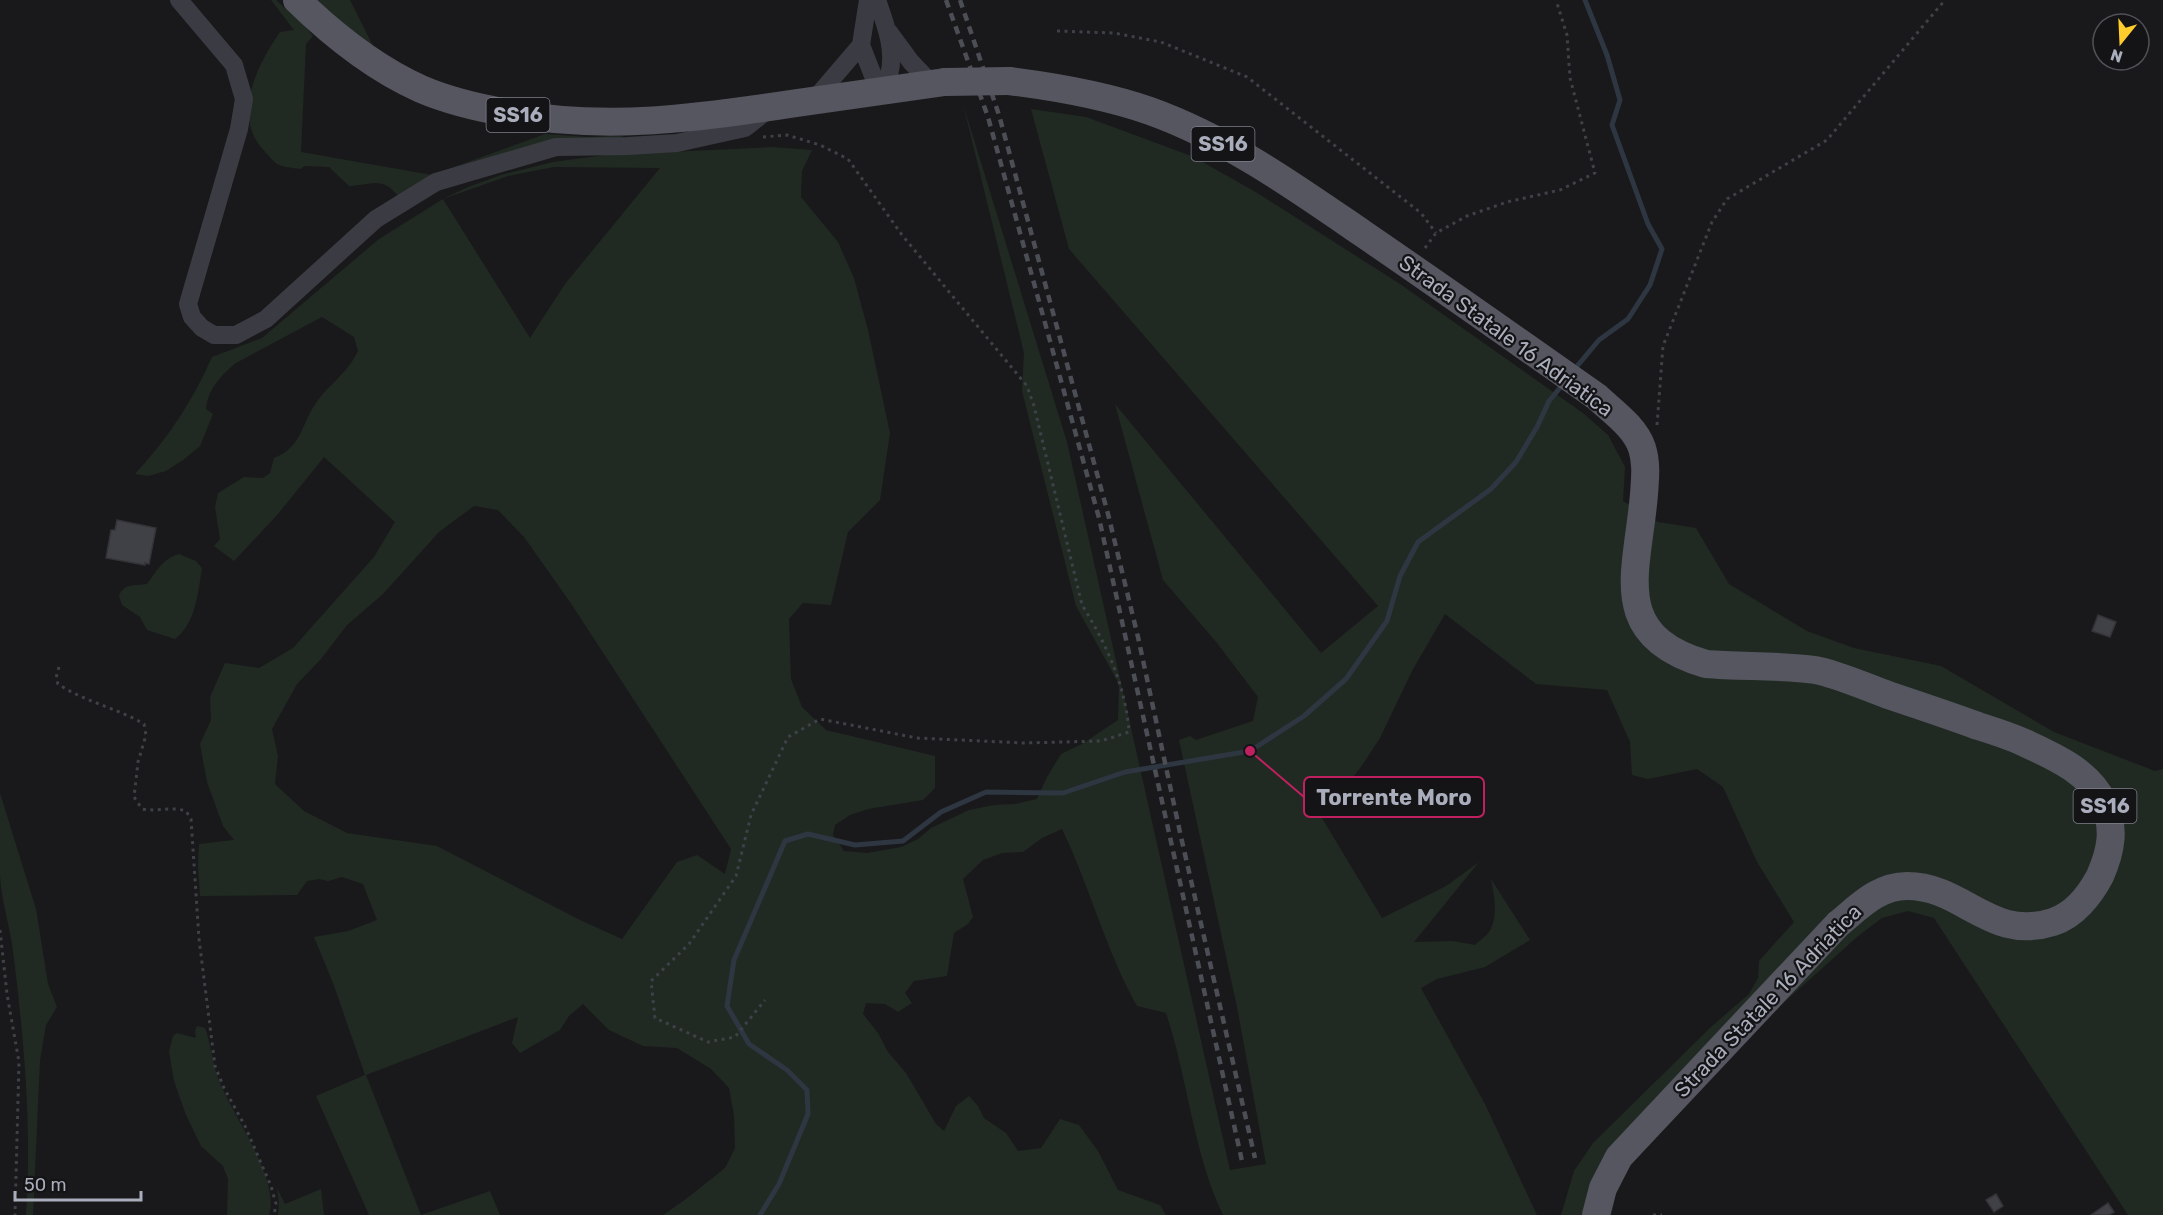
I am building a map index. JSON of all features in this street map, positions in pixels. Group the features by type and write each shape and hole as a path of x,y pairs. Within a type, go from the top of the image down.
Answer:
{"main road":[{"name":"SS16","path":"297,0 344,43 371,61 422,89 492,110 568,121 609,123 654,121 813,101"},
{"name":"Strada Statale 16 Adriatica","path":"813,101 938,83 1009,81 1095,94 1151,111 1206,135 1278,176 1411,267 1597,397 1630,427 1641,446 1646,470 1635,560 1634,594 1641,619 1651,634 1665,646 1689,659 1706,664 1816,670 2023,742 2077,771 2094,785 2104,804 2111,830 2111,844 2095,886 2076,909 2060,920 2040,926 2020,928 2002,923 1940,893 1924,888 1891,887 1876,893 1838,924 1619,1157 1603,1188 1596,1215"}],"street":[{"path":"179,0 234,65 244,99 239,129 188,304 192,317 202,328 214,335 236,335 266,319 376,219 436,182 556,147 677,143 745,128 771,107"},
{"path":"868,0 861,45 879,91"},
{"path":"877,0 888,30 890,49 889,75 879,91"},
{"path":"888,30 911,62 938,83"},
{"path":"813,101 861,45"},
{"path":"628,146 648,135 654,121"}],"path":[{"path":"1411,267 1436,234 1467,216 1507,202 1560,189 1595,173 1570,78 1567,35 1556,0"},
{"path":"1656,428 1663,346 1712,222 1726,200 1827,140 1945,0"},
{"path":"1057,32 1114,33 1161,42 1247,77 1421,213 1436,234"},
{"path":"754,138 787,135 820,144 848,159 902,235 1027,386 1034,406 1082,605 1109,655 1127,710 1129,732 1101,741 1024,743 916,738 820,719 788,737 751,815 736,876 689,944 651,981 655,1018 708,1042 735,1037 765,1000"},
{"path":"58,667 56,678 58,684 144,724 146,735 138,762 134,797 142,809 156,811 168,807 177,808 186,811 192,819 200,939 215,1066 245,1126 271,1186 276,1204 274,1215"},
{"path":"0,930 7,994 19,1062 15,1215"},
{"path":"1653,1215 1662,1215"}],"shaded area":[{"path":"271,0 276,0 313,36 306,44 301,152 432,175 545,134 590,137 628,135 400,199 383,184 349,186 329,167 305,166 300,169 279,165 256,140 250,125 249,109 256,76 271,46 280,32 294,30"},
{"path":"317,0 350,0 377,54"},
{"path":"963,104 1067,442 1230,1170 1266,1164 1237,1007 1179,740 1190,736 1196,740 1253,721 1258,697 1217,643 1163,580 1115,404 1321,653 1378,606 1069,249 1031,109 1086,117 1194,157 1259,194 1400,284 1583,413 1608,435 1625,467 1623,501 1658,522 1696,528 1729,584 1807,631 1854,648 1941,666 2054,732 2155,771 2163,769 2163,1215 2128,1215 1934,918 1908,911 1882,918 1857,937 1759,1025 1629,1167 1616,1194 1611,1215 1561,1215 1574,1171 1593,1143 1711,1027 1749,994 1758,978 1759,961 1794,922 1757,862 1723,787 1697,769 1648,779 1632,775 1630,742 1607,690 1536,684 1445,614 1412,671 1380,738 1322,818 1382,918 1446,886 1479,862 1414,942 1453,941 1475,945 1489,932 1494,919 1495,906 1491,879 1530,940 1485,967 1437,979 1421,988 1485,1104 1537,1215 1223,1215 1205,1166 1166,1013 1137,1006 1116,963 1062,829 1042,838 1023,852 1002,853 983,860 963,879 973,917 968,924 954,933 947,976 914,981 905,993 912,1003 898,1012 885,1004 866,1003 863,1014 878,1033 888,1052 906,1073 936,1124 944,1131 956,1106 969,1096 978,1106 984,1118 1006,1133 1018,1151 1041,1148 1060,1119 1079,1125 1098,1151 1118,1190 1160,1205 1166,1215 663,1215 725,1168 735,1148 734,1116 729,1088 711,1069 677,1048 643,1046 609,1030 583,1004 569,1016 560,1030 520,1053 512,1043 518,1017 366,1075 421,1215 369,1215 316,1096 365,1075 333,983 314,937 348,931 377,920 363,884 342,877 328,881 319,879 307,881 297,895 200,896 198,867 199,844 234,840 223,826 207,782 200,744 211,720 210,697 225,663 259,668 293,648 374,557 395,522 324,457 278,514 234,561 214,546 220,539 215,507 218,493 244,477 263,478 270,473 274,458 291,448 316,403 354,359 358,351 354,337 322,317 236,363 220,378 209,395 206,409 213,414 200,446 166,471 148,476 135,474 179,418 212,357 262,338 379,239 443,199 501,175 553,162 605,155 772,147 812,150 802,171 801,197 838,242 854,278 868,330 890,433 880,500 848,532 831,605 803,603 789,619 791,679 802,707 826,730 935,756 935,788 923,800 868,809 850,815 835,825 833,835 844,851 867,853 901,847 918,839 931,828 969,810 1037,799 1061,754 1082,744 1118,720 1119,684 1076,606 1022,391 1024,353","holes":["554,167 660,168 565,284 530,338 443,199 508,176","474,506 498,510 524,537 572,605 731,849 725,874 697,855 677,862 622,939 580,920 437,846 347,833 304,811 275,784 278,756 272,729 297,684 321,659 347,625 383,594 439,532"]},
{"path":"179,554 196,561 202,568 192,616 188,625 175,639 147,630 140,617 122,605 119,596 127,587 147,584 164,562"},
{"path":"0,793 36,909 48,984 57,1007 46,1025 40,1060 33,1215 26,1215 28,1149 26,1083 13,951 0,875"},
{"path":"197,1026 205,1028 218,1078 268,1183 271,1200 269,1215 227,1215 228,1179 223,1166 201,1146 186,1115 174,1081 169,1052 173,1036 177,1033 196,1038"},
{"path":"277,1188 285,1204 321,1189 324,1215 278,1215"},
{"path":"490,1191 500,1215 421,1215"}],"building":[{"path":"117,520 156,528 149,564 106,558 111,530 115,530"},
{"path":"2098,615 2116,622 2110,637 2092,631"},
{"path":"1996,1194 2003,1206 1994,1212 1986,1200"},
{"path":"2108,1203 2114,1212 2109,1215 2091,1215"}],"waterway":[{"path":"1573,371 1599,340 1628,319 1650,285 1662,249 1648,224 1612,125 1620,100 1607,55 1585,0"},
{"path":"760,1215 779,1184 808,1114 807,1090 787,1070 749,1044 727,1006 734,960 785,841 808,834 855,845 903,841 941,812 986,792 1063,793 1125,772 1250,751 1304,716 1346,679 1387,621 1400,576 1418,542 1491,489 1516,462 1537,427 1549,401 1564,383"}],"railway":[{"path":"946,0 988,117 1099,518 1242,1161"},
{"path":"960,0 999,115 1108,514 1138,637 1181,837 1255,1158"}],"place":[{"name":"Torrente Moro","path":"1250,751"}]}
